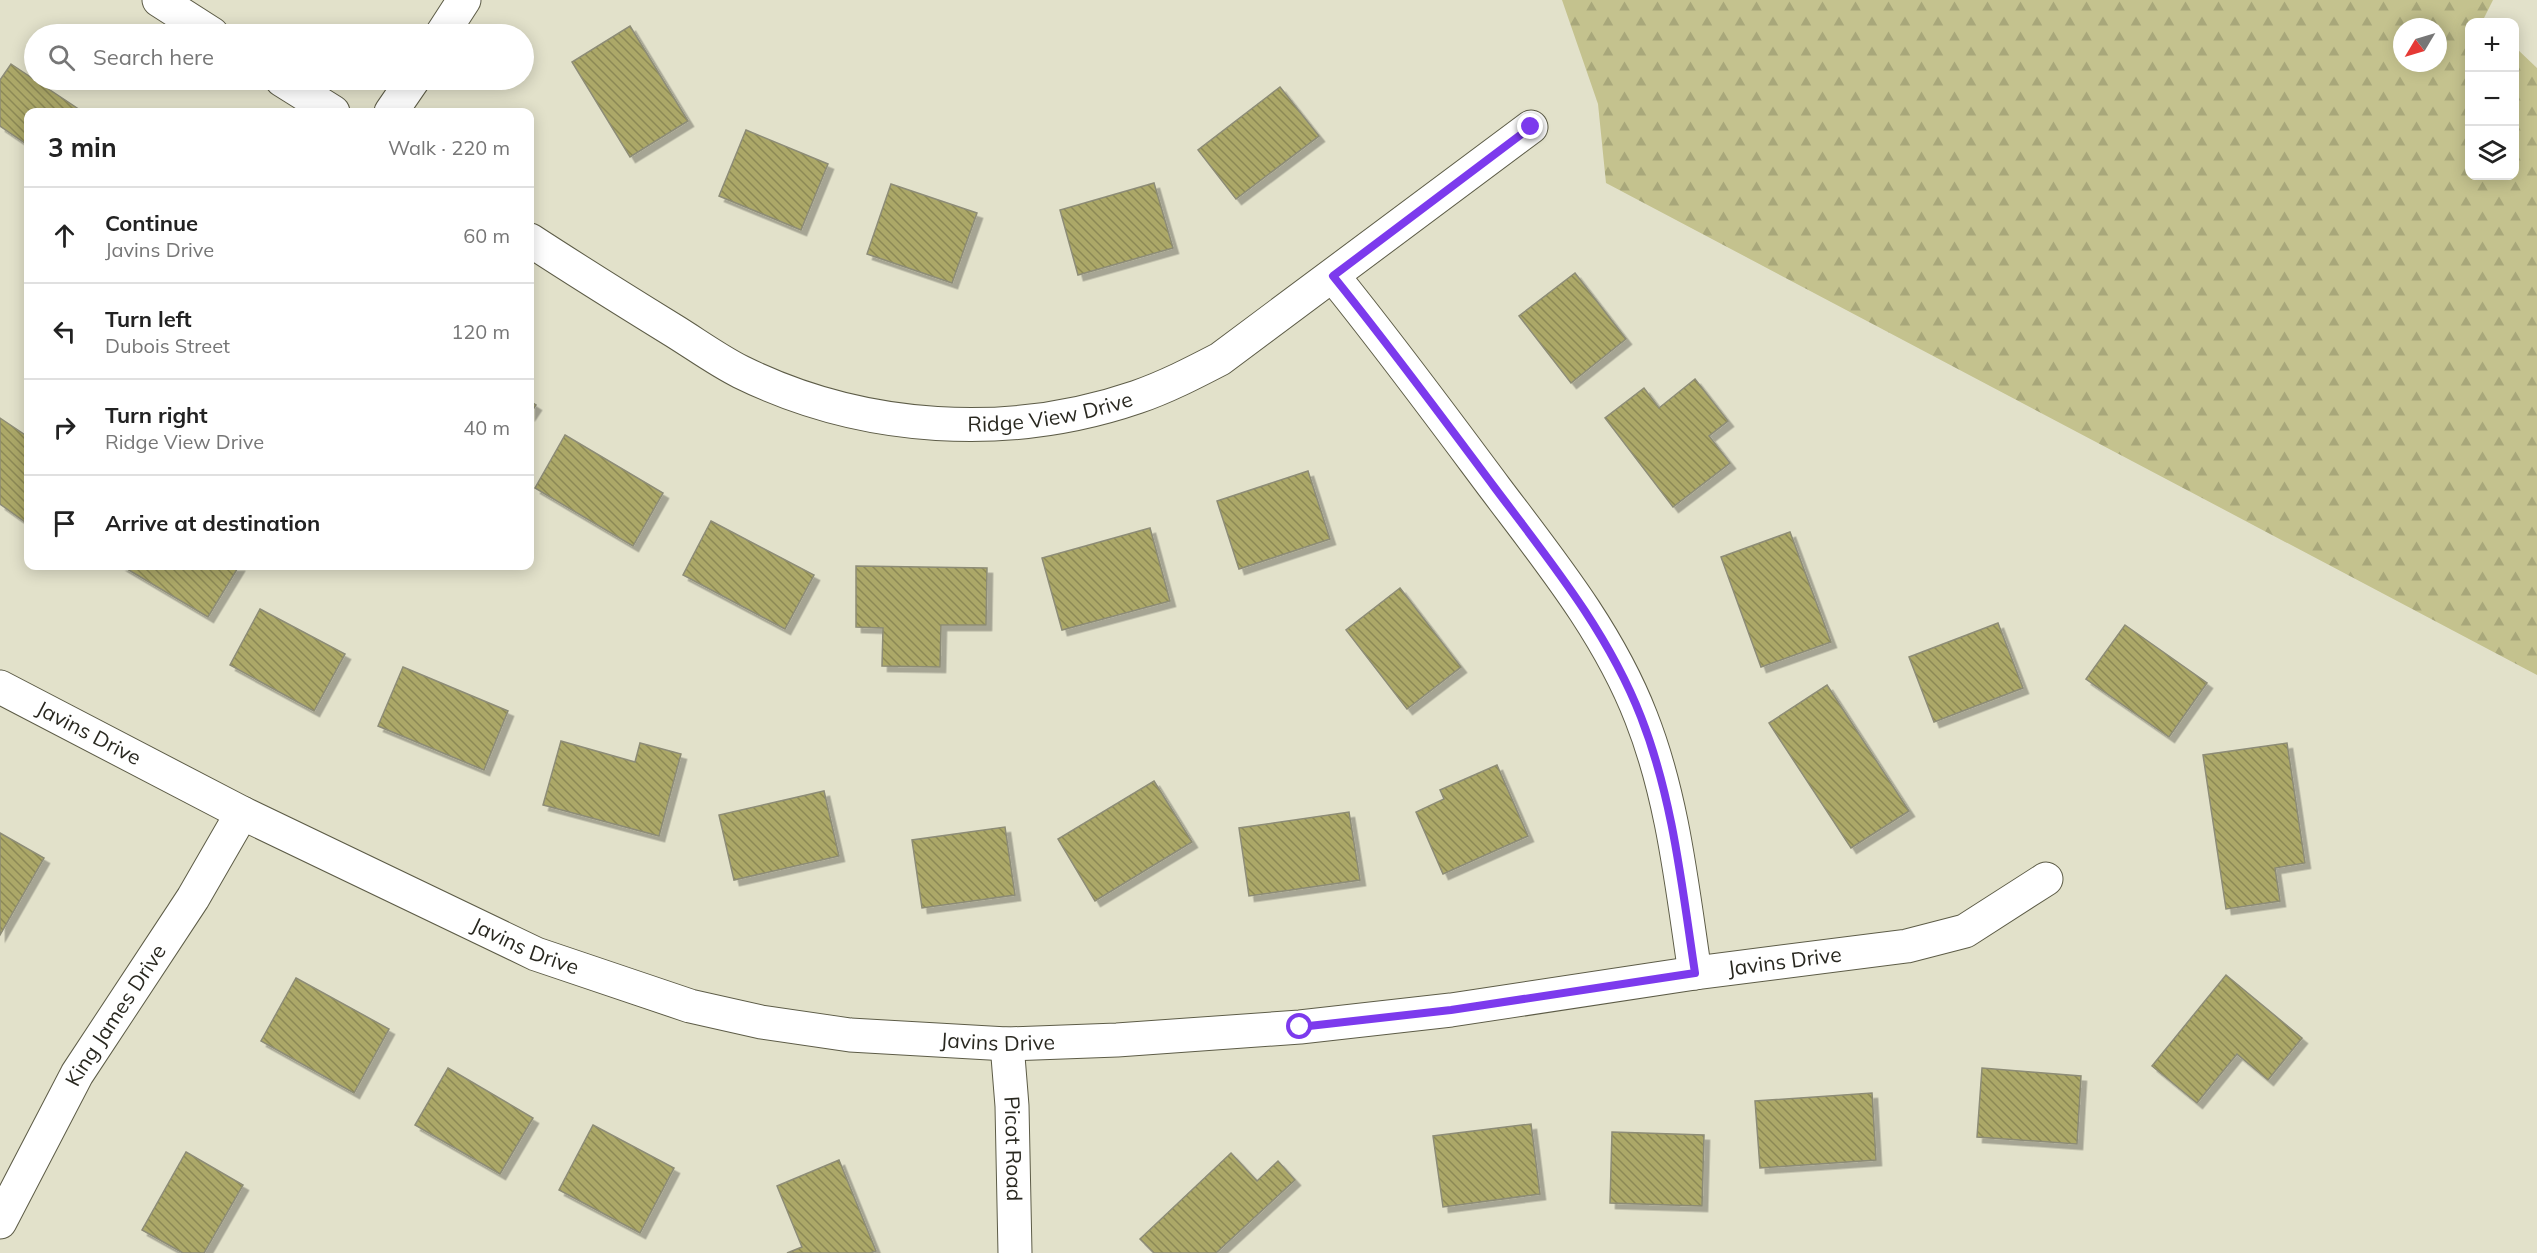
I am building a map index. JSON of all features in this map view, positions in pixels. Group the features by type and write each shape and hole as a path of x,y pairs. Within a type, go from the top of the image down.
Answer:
{"street":[{"path":"159,0 196,24"},
{"path":"448,24 464,0"},
{"path":"298,90 327,108"},
{"path":"394,108 406,90"},
{"name":"Ridge View Drive","path":"534,242 740,371 798,396 844,410 898,421 977,426 1034,421 1083,413 1137,397 1183,378 1220,359 1531,127"},
{"path":"1333,276 1558,572 1610,650 1641,716 1661,777 1676,852 1695,973"},
{"name":"Javins Drive","path":"0,687 242,813 536,954 690,1006 761,1022 850,1035 1006,1044 1117,1040 1300,1027 1451,1010 1695,973 1907,946 1965,931 2046,879"},
{"name":"King James Drive","path":"0,1222 77,1074 193,898 242,813"},
{"name":"Picot Road","path":"1006,1044 1012,1106 1015,1253"}],"green space":[{"path":"1562,0 2493,0 2484,18 2465,18 2465,180 2519,180 2519,51 2537,68 2537,675 1606,183 1598,104"}],"building":[{"path":"630,26 688,121 630,157 572,62"},
{"path":"11,64 24,73 24,90 50,90 77,108 24,108 24,142 0,126 0,80"},
{"path":"1280,87 1319,136 1236,199 1198,150"},
{"path":"746,130 828,164 801,230 719,196"},
{"path":"1154,183 1173,248 1078,275 1060,210"},
{"path":"891,184 977,213 952,283 867,254"},
{"path":"1575,273 1626,339 1571,383 1519,316"},
{"path":"1695,379 1728,421 1709,436 1730,463 1673,507 1605,418 1644,388 1659,408"},
{"path":"0,418 24,434 24,521 0,504"},
{"path":"565,435 663,493 633,546 535,488"},
{"path":"1308,471 1330,539 1239,569 1217,501"},
{"path":"711,521 814,575 785,629 683,575"},
{"path":"1150,528 1170,601 1062,630 1042,558"},
{"path":"1790,532 1831,642 1761,667 1721,557"},
{"path":"856,566 987,568 986,625 941,625 940,667 882,666 883,628 856,627"},
{"path":"129,570 237,570 208,617"},
{"path":"1400,588 1461,667 1407,709 1346,630"},
{"path":"260,609 345,654 314,711 230,665"},
{"path":"1998,623 2023,688 1934,722 1909,657"},
{"path":"2125,625 2207,683 2169,737 2086,679"},
{"path":"403,667 508,711 484,770 378,726"},
{"path":"1827,685 1909,811 1851,848 1769,723"},
{"path":"561,741 635,762 640,743 681,754 659,836 543,805"},
{"path":"2287,743 2305,863 2275,868 2280,901 2226,909 2203,755"},
{"path":"1497,765 1528,836 1443,874 1416,812 1444,799 1440,790"},
{"path":"1154,781 1192,842 1095,901 1058,839"},
{"path":"824,791 839,856 734,880 719,815"},
{"path":"1349,812 1360,880 1249,896 1239,828"},
{"path":"1005,827 1015,895 922,908 912,840"},
{"path":"0,833 44,858 0,935"},
{"path":"2226,975 2302,1038 2268,1080 2237,1054 2197,1103 2152,1066"},
{"path":"296,978 389,1029 354,1093 261,1041"},
{"path":"448,1068 533,1118 500,1174 415,1125"},
{"path":"1982,1068 2081,1076 2077,1144 1977,1137"},
{"path":"1872,1093 1876,1160 1760,1168 1755,1101"},
{"path":"1531,1124 1540,1194 1443,1207 1433,1136"},
{"path":"593,1125 674,1168 640,1233 559,1190"},
{"path":"1612,1132 1704,1135 1702,1206 1610,1203"},
{"path":"186,1152 243,1185 204,1253 183,1253 142,1230"},
{"path":"1231,1153 1257,1181 1278,1161 1295,1180 1216,1253 1154,1253 1140,1239"},
{"path":"839,1160 876,1251 870,1253 787,1253 802,1247 777,1186"}],"route":[{"path":"1300,1027 1451,1010 1695,973 1676,852 1661,777 1641,716 1610,650 1565,582 1333,276 1531,127"}]}
